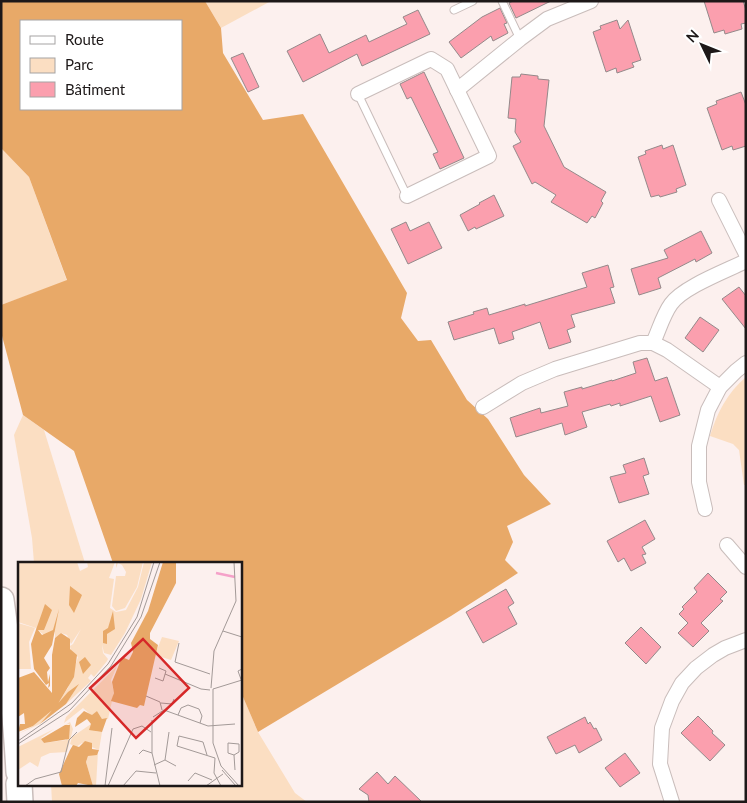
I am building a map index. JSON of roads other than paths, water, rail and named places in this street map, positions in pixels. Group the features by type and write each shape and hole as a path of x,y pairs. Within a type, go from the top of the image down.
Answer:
{"highway":[{"path":"1,600 18,748"},
{"path":"19,786 20,802"}],"street":[{"path":"457,90 547,19 568,6 591,1"},
{"path":"358,94 431,59 447,69 489,156 407,196"},
{"path":"719,200 746,254"},
{"path":"653,343 672,302 697,284 746,261"},
{"path":"483,407 522,383 555,370 640,343 653,343 667,350 720,387"},
{"path":"705,509 699,482 699,446 708,410 720,387 736,370 746,363"},
{"path":"727,545 746,568"},
{"path":"672,802 660,764 662,728 672,701 682,683 696,668 725,648 746,640"}],"lane":[{"path":"454,10 473,1"},
{"path":"502,1 520,39"},
{"path":"358,94 407,196"}]}
